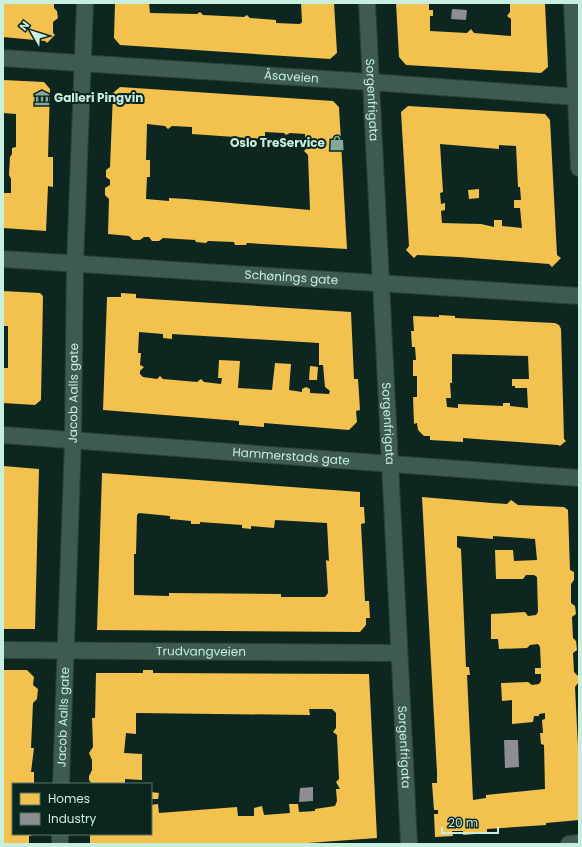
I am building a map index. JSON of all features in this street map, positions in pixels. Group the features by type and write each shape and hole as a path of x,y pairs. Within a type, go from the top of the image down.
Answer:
{"street":[{"name":"Jacob Aalls gate","path":"61,783 85,3"},
{"name":"Sorgenfrigata","path":"367,3 409,844"},
{"path":"572,3 579,168"},
{"name":"Åsaveien","path":"3,58 577,97"},
{"name":"Schønings gate","path":"3,259 579,296"},
{"name":"Hammerstads gate","path":"3,435 579,478"},
{"name":"Trudvangveien","path":"3,650 65,652 399,653"},
{"path":"569,844 579,843"}],"building: Homes":[{"path":"3,3 54,3 54,8 57,11 58,18 53,22 53,33 55,35 47,43 45,41 3,37"},
{"path":"115,3 149,3 150,13 197,14 200,12 203,15 244,17 247,15 250,18 276,20 276,23 300,24 302,22 301,3 334,3 337,53 330,59 120,45 114,38"},
{"path":"396,3 429,3 429,10 433,10 433,16 430,16 430,31 467,33 471,29 474,33 511,36 511,19 507,16 510,12 510,3 545,3 548,67 541,73 406,65 399,57"},
{"path":"3,80 44,82 50,89 48,157 53,157 53,187 48,186 46,231 3,228 3,193 11,193 11,179 9,175 10,157 12,154 12,148 16,147 16,114 3,113"},
{"path":"120,87 333,101 339,107 347,249 247,243 246,245 235,245 234,242 208,241 206,243 196,242 195,240 163,238 159,241 152,241 149,237 144,237 140,240 133,240 129,236 108,234 109,199 105,195 105,188 110,185 110,180 106,177 106,170 110,167 113,93","holes":["147,124 165,126 168,129 172,126 192,127 192,134 265,139 265,132 284,133 286,135 290,133 305,134 306,149 304,151 308,155 310,210 186,199 169,198 169,201 146,199 147,177 150,177 150,160 146,160"]},
{"path":"408,106 545,114 550,120 557,255 561,258 552,267 549,264 459,257 417,255 414,258 406,250 409,246 401,112","holes":["440,144 499,149 499,145 516,146 518,187 520,187 521,200 514,200 514,208 520,208 522,228 502,226 502,220 494,220 494,227 481,224 442,223 441,211 445,210 445,203 441,204 440,193 443,192"]},
{"path":"479,189 479,198 469,199 468,190"},
{"path":"3,291 40,293 43,296 41,400 35,405 3,403 3,368 8,368 8,326 3,326"},
{"path":"121,293 136,294 136,298 351,312 354,379 358,379 360,410 356,411 357,422 349,430 264,423 264,427 239,425 239,421 103,410 107,297 121,297","holes":["139,332 163,334 163,338 172,339 172,334 319,343 319,365 323,365 325,387 330,391 329,394 310,393 310,389 306,387 302,389 302,392 289,390 291,364 275,363 272,390 238,388 240,361 219,360 218,378 222,378 221,384 204,382 201,379 197,382 163,379 160,376 157,379 143,377 140,374 140,371 144,367 140,365 141,353 138,353"]},
{"path":"439,315 455,316 455,318 555,323 559,325 561,329 564,439 566,441 560,446 463,438 463,442 430,440 430,436 424,436 418,430 417,423 414,424 413,397 417,397 417,376 413,376 413,360 416,360 415,347 412,347 411,331 414,331 413,316 439,317","holes":["452,354 528,356 529,379 512,379 512,386 515,386 515,388 527,388 528,408 510,406 510,403 503,403 503,406 458,404 458,408 447,407 446,398 451,398 450,383 452,383"]},
{"path":"310,366 318,367 317,380 309,380"},
{"path":"3,466 39,469 35,629 3,629"},
{"path":"102,473 360,492 360,507 364,507 365,523 361,524 365,601 369,601 370,618 366,618 366,625 360,632 97,630","holes":["139,513 170,516 170,519 191,521 191,524 200,524 200,522 242,525 242,528 251,529 251,526 274,528 275,520 327,523 329,561 326,560 328,593 325,597 281,597 281,594 169,593 169,596 134,595 134,554 136,554 137,515"]},
{"path":"422,497 507,504 511,500 518,505 564,507 568,510 570,570 574,572 574,580 571,584 571,603 575,606 576,614 572,617 573,638 576,641 577,650 573,653 574,672 578,676 578,683 575,687 579,767 579,820 546,823 546,825 487,829 487,833 463,835 463,831 452,831 453,836 435,837 434,814 438,814 438,810 434,810 432,783 437,783","holes":["457,536 493,539 493,536 535,539 537,560 514,561 513,550 495,550 496,579 523,579 526,575 534,575 537,577 538,612 536,615 528,616 525,612 491,614 491,639 498,639 499,649 527,648 530,645 538,644 540,647 541,668 535,668 535,674 541,674 541,681 539,684 532,685 528,682 501,683 502,701 512,700 512,724 533,722 534,716 539,716 539,714 545,713 545,719 542,720 543,733 540,733 541,744 544,745 545,789 486,795 486,798 473,800 467,675 470,675 469,667 466,667 461,549 457,547"]},
{"path":"3,670 27,670 34,677 33,685 38,689 37,699 33,703 31,748 34,748 31,772 34,772 34,783 12,783 12,835 32,835 29,836 29,844 3,844"},
{"path":"143,670 153,670 153,673 369,674 377,838 294,844 90,844 90,835 152,835 152,805 158,804 159,813 237,807 238,816 254,816 254,808 262,806 264,815 290,813 289,804 298,804 299,812 315,811 315,809 335,806 337,801 336,789 340,789 336,782 339,779 337,735 333,732 336,728 336,713 332,709 309,709 310,715 136,713 136,734 126,733 124,753 142,754 142,780 125,779 125,783 91,783 89,780 89,776 92,770 92,760 89,753 93,747 92,718 95,718 96,673 143,673"},
{"path":"152,792 159,793 158,799 152,799"}],"building: Industry":[{"path":"452,9 467,10 466,20 451,19"},
{"path":"504,740 518,740 519,767 505,768"},
{"path":"313,787 313,801 299,802 300,788"}],"place":[{"name":"Galleri Pingvin","path":"42,98"},
{"name":"Oslo TreService","path":"337,143"}]}
